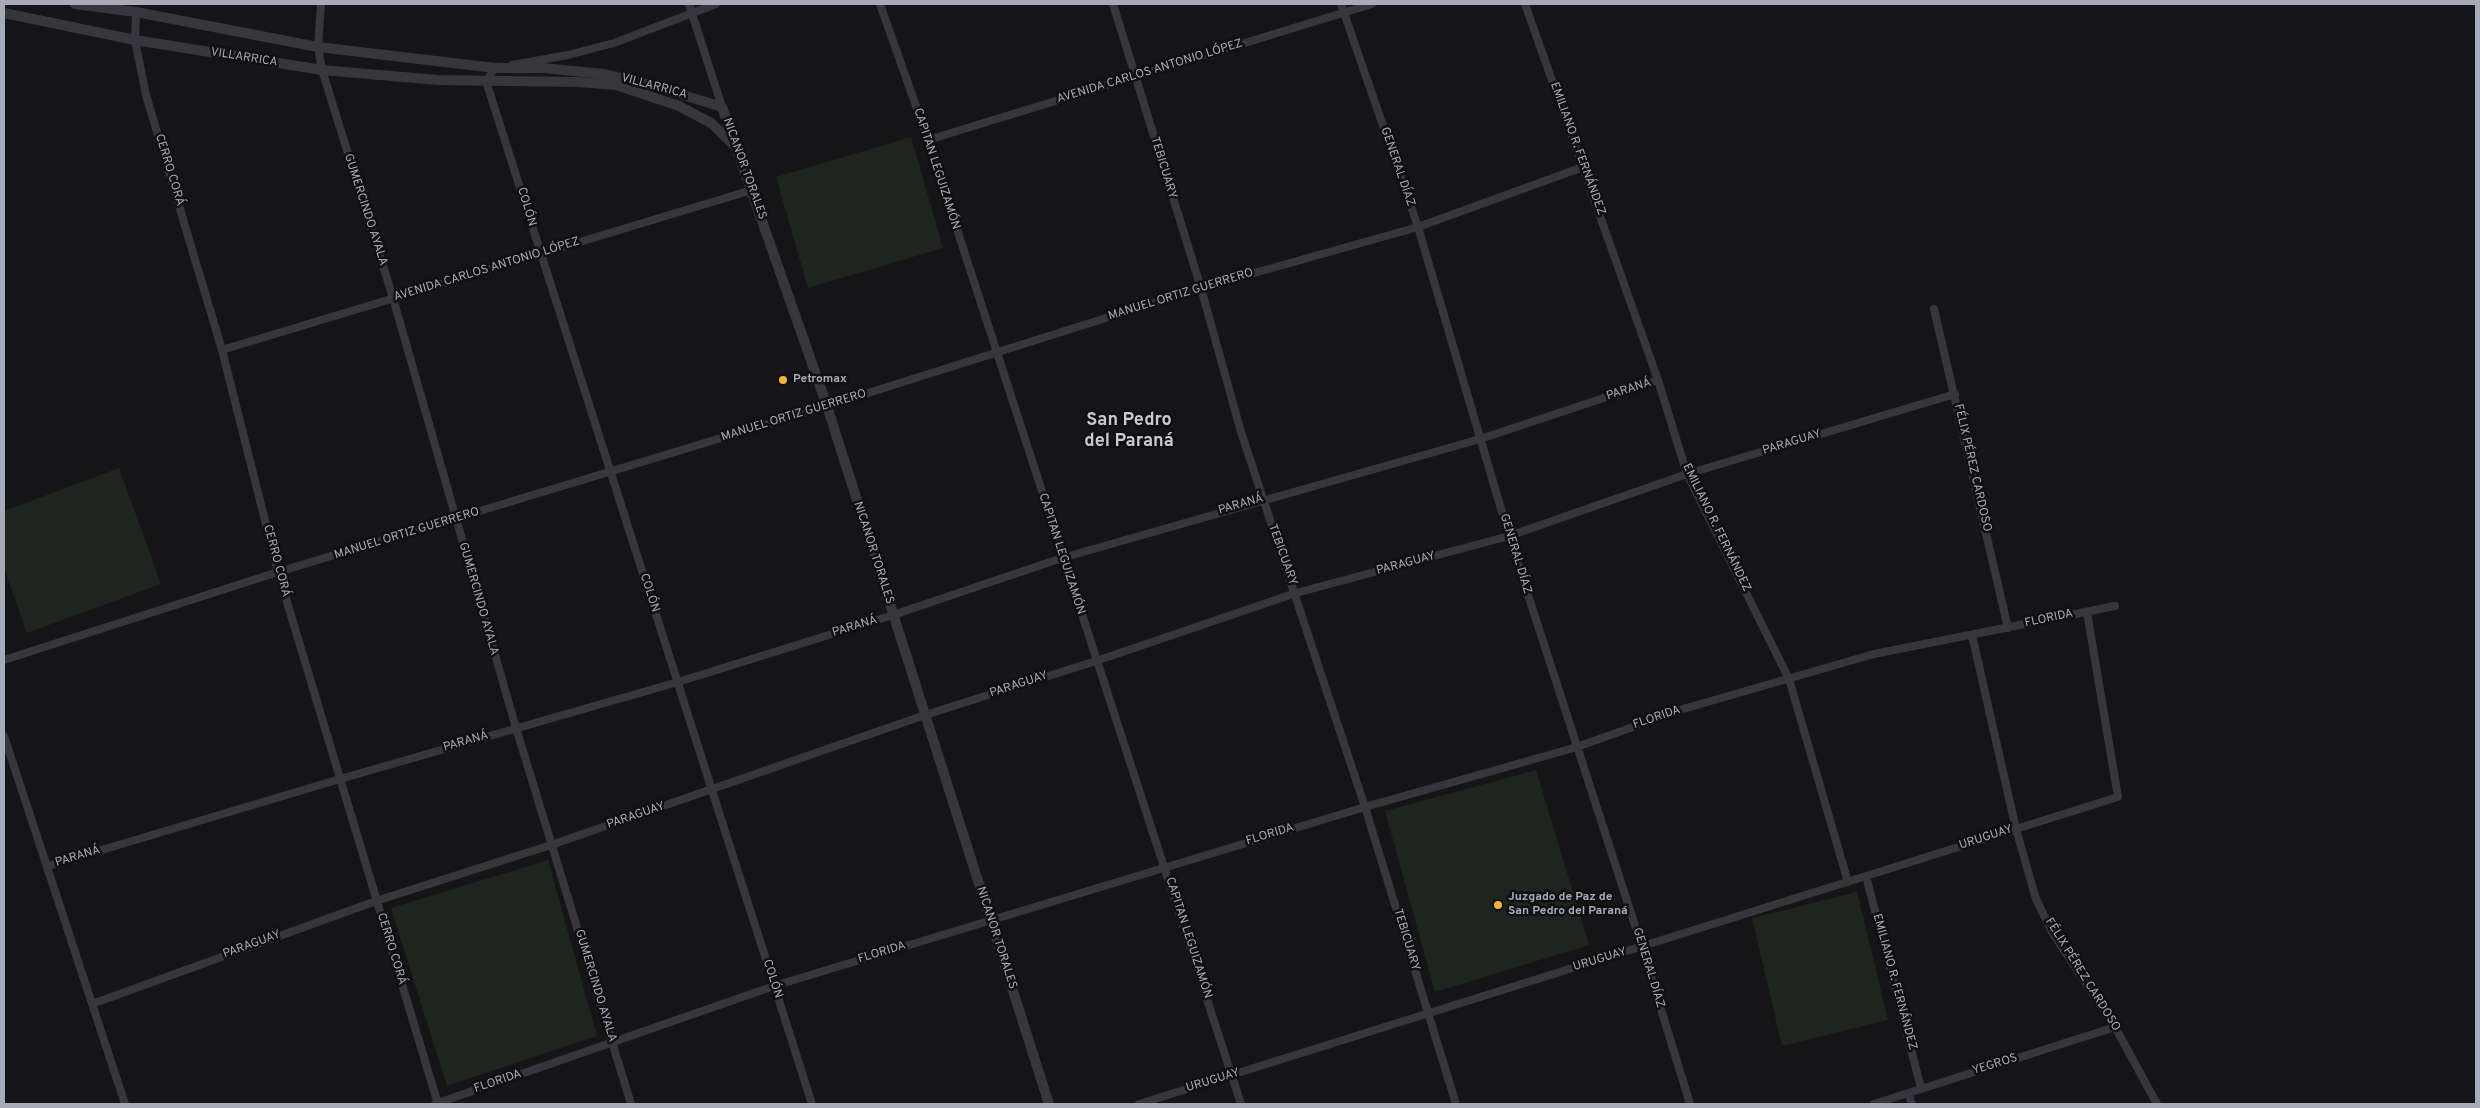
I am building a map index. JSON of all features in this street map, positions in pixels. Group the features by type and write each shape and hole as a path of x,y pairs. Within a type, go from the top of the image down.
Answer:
{"street":[{"name":"VILLARRICA","path":"75,4 136,12 318,47 495,68 543,68 604,74 651,85 722,107"},
{"name":"GUMERCINDO AYALA","path":"321,4 318,47 322,70 393,298 516,728 631,1104"},
{"name":"NICANOR TORALES","path":"689,4 722,107 738,148 827,406 1049,1104"},
{"name":"VILLARRICA","path":"495,68 590,50 716,4"},
{"name":"CAPITAN LEGUIZAMÓN","path":"880,4 928,140 995,353 1165,866 1241,1104"},
{"name":"TEBICUARY","path":"1113,4 1201,288 1241,432 1365,806 1456,1104"},
{"name":"GENERAL DÍAZ","path":"1341,4 1418,227 1509,536 1642,947 1690,1104"},
{"name":"AVENIDA CARLOS ANTONIO LÓPEZ","path":"928,140 1135,75 1372,4"},
{"name":"EMILIANO R. FERNÁNDEZ","path":"1525,4 1658,380 1687,474 1789,679 1848,882"},
{"name":"CERRO CORÁ","path":"136,12 135,40 146,95 222,350 278,572 437,1104"},
{"name":"VILLARRICA","path":"4,13 135,40 322,70 438,80 604,84 640,91 679,106 710,123 738,148"},
{"path":"486,81 495,68"},
{"name":"COLÓN","path":"486,81 812,1104"},
{"name":"MANUEL ORTIZ GUERRERO","path":"4,660 278,572 610,473 1201,288 1418,227 1583,167"},
{"name":"AVENIDA CARLOS ANTONIO LÓPEZ","path":"222,350 752,190"},
{"name":"FÉLIX PÉREZ CARDOSO","path":"1934,309 2008,628"},
{"name":"PARANÁ","path":"48,866 340,779 678,682 893,615 1062,558 1262,499 1480,438 1658,380"},
{"name":"PARAGUAY","path":"92,1004 376,900 552,844 925,715 1096,661 1296,594 1509,536 1687,474 1955,394"},
{"name":"FLORIDA","path":"437,1104 774,986 1365,806 1577,747 1683,709 1874,654 2116,606"},
{"name":"URUGUAY","path":"1139,1104 2118,797 2086,612"},
{"name":"FÉLIX PÉREZ CARDOSO","path":"1972,635 2016,829 2036,899 2052,932 2115,1027 2157,1104"},
{"path":"4,736 125,1104"},
{"name":"EMILIANO R. FERNÁNDEZ","path":"1866,876 1921,1088"},
{"name":"YEGROS","path":"1874,1104 2115,1027"},
{"path":"1908,1093 1912,1104"}],"shaded area":[{"path":"911,137 943,248 808,288 776,177"},
{"path":"119,468 161,584 27,633 4,568 4,511"},
{"path":"1536,770 1589,945 1435,992 1385,811"},
{"path":"548,860 597,1036 447,1086 391,908"},
{"path":"1857,892 1888,1020 1782,1046 1752,918"}],"place":[{"name":"Petromax","path":"783,380"},
{"name":"Juzgado de Paz de San Pedro del Paraná","path":"1498,905"}],"district":[{"name":"San Pedro del Paraná","path":"1129,431"}]}
